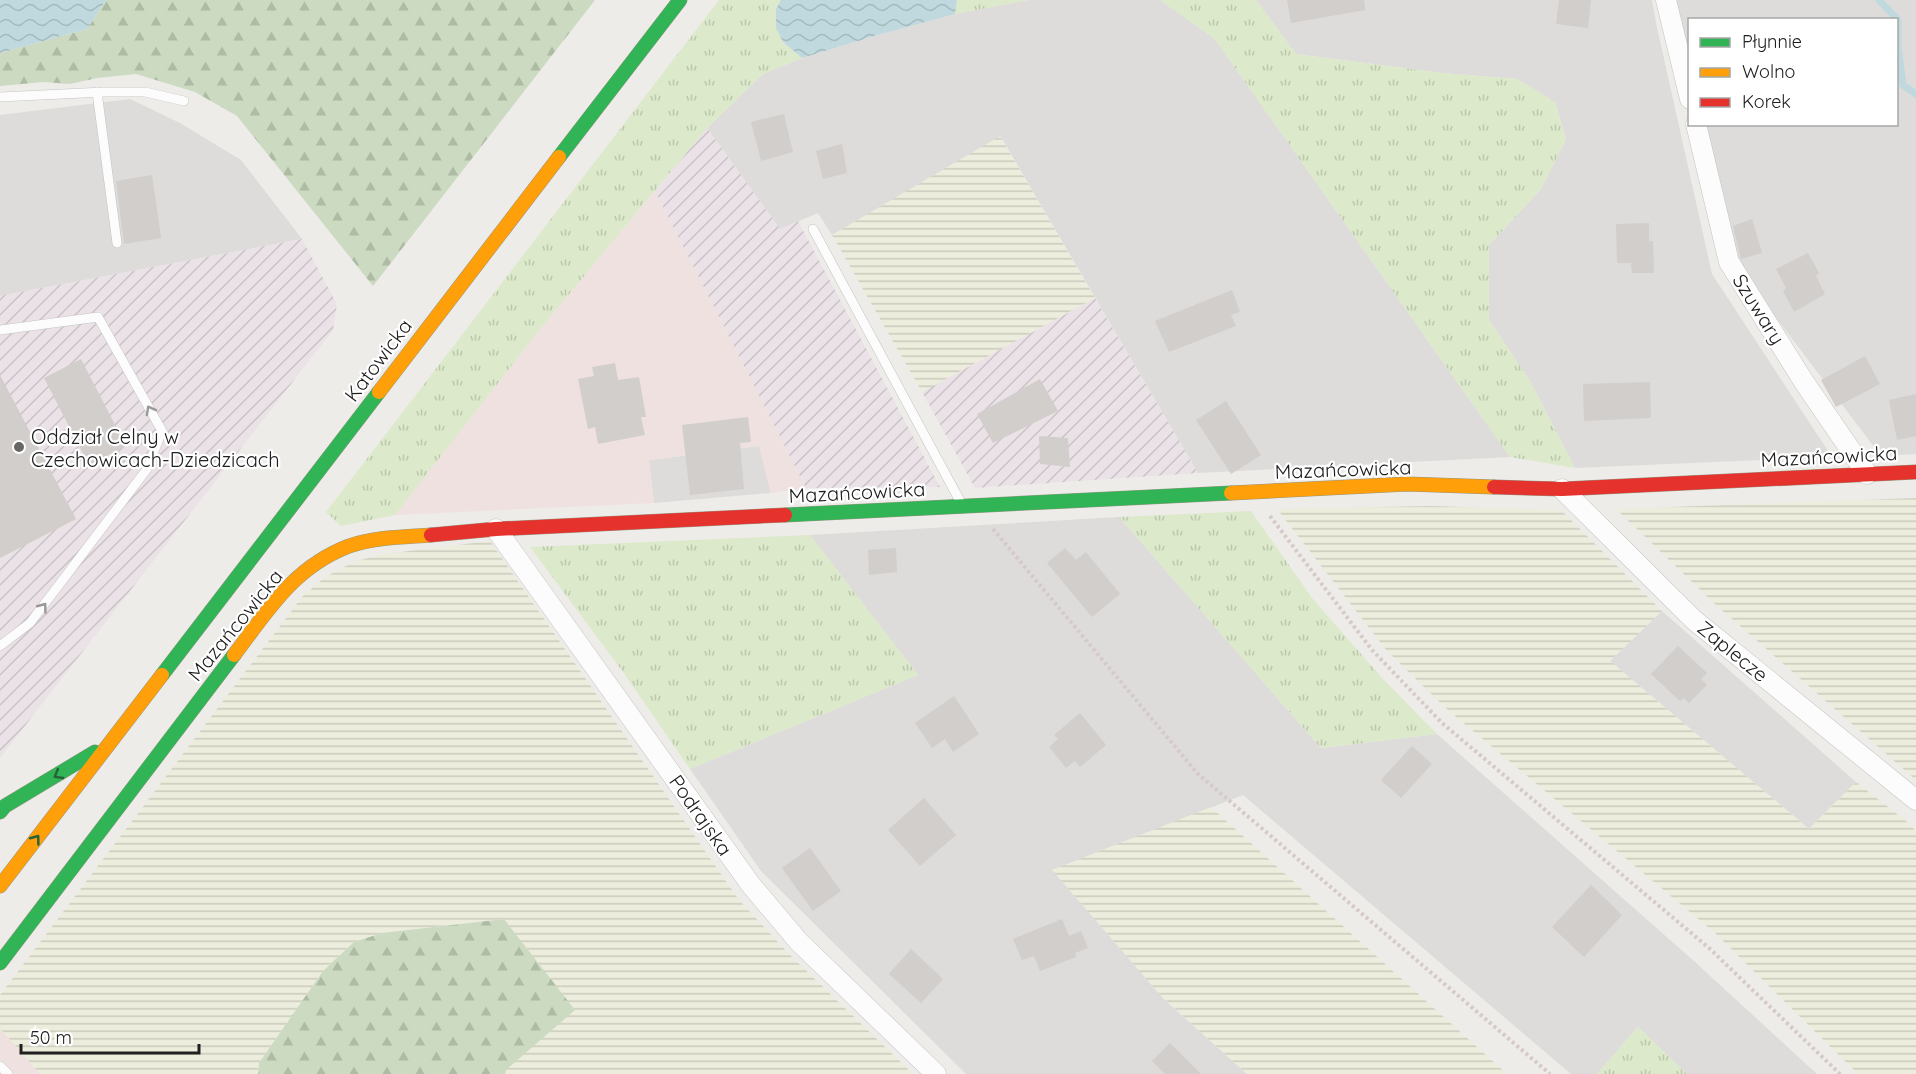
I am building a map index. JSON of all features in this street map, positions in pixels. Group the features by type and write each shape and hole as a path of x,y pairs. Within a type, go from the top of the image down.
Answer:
{"street":[{"name":"Katowicka","path":"0,885 680,0"},
{"path":"1666,0 1688,95"},
{"name":"Szuwary","path":"1696,126 1729,262 1804,382 1867,474"},
{"name":"Mazańcowicka","path":"0,963 264,615 295,578 319,561 350,546 384,539 496,529 1407,484 1562,489 1916,472"},
{"name":"Zaplecze","path":"1562,489 1694,620 1916,800"},
{"name":"Podrajska","path":"496,529 751,885 799,942 936,1074"},
{"name":"Katowicka","path":"0,812 5,806 108,745"}],"lane":[{"path":"97,92 117,243"},
{"path":"0,97 145,92 184,101"},
{"path":"813,229 968,506"},
{"path":"0,330 98,317 162,431 147,469 30,623 0,646"},
{"path":"0,1066 8,1074"}],"path":[{"path":"1252,492 1372,650 1442,723 1708,948 1840,1074"},
{"path":"968,506 1198,774 1550,1074"}],"shaded area":[{"path":"1028,0 1160,0 1214,38 1510,457 1198,473 1001,137 832,235 818,213 780,229 707,128 763,74 802,58 955,14"},
{"path":"1256,0 1652,0 1712,274 1832,457 1575,468 1530,381 1489,320 1489,245 1541,189 1566,139 1555,102 1517,79 1442,73 1296,54"},
{"path":"1672,0 1916,0 1916,454 1881,456 1733,261 1701,126 1898,126 1898,18 1688,18 1688,72"},
{"path":"130,99 180,123 241,160 302,239 0,296 0,115"},
{"path":"707,128 780,229 798,221 940,487 806,488 655,191"},
{"path":"655,191 806,488 771,493 759,446 649,460 654,503 395,515 540,329"},
{"path":"302,239 337,304 333,330 0,758 0,296"},
{"path":"1095,298 1198,473 975,488 922,392"},
{"path":"759,446 771,493 654,503 649,460"},
{"path":"1119,517 1321,748 1437,734 1695,962 1817,1074 1687,1074 1638,1027 1597,1074 1571,1074 1243,795 1053,870 1163,998 1247,1074 966,1074 761,871 690,769 918,675 810,535"},
{"path":"1662,611 1856,782 1809,829 1610,661"},
{"path":"0,1028 40,1074 0,1074"}],"green space":[{"path":"106,0 595,0 373,286 237,116 195,92 136,74 97,78 70,84 43,82 0,86 0,53 87,29"},
{"path":"719,0 781,0 776,9 783,42 802,58 763,74 707,128 540,329 395,515 341,526 326,512"},
{"path":"957,0 1028,0 955,14"},
{"path":"1160,0 1256,0 1296,54 1442,73 1517,79 1555,102 1566,139 1541,189 1489,245 1489,320 1530,381 1575,468 1510,457 1214,38"},
{"path":"1000,136 1095,298 922,392 832,235"},
{"path":"1916,498 1916,780 1715,604 1616,509"},
{"path":"1432,506 1561,510 1662,611 1610,661 1809,829 1856,782 1916,831 1916,1074 1858,1074 1715,933 1448,710 1387,651 1277,509"},
{"path":"1251,511 1312,598 1383,679 1437,734 1321,748 1119,517"},
{"path":"810,535 918,675 690,769 623,672 530,547"},
{"path":"490,541 739,900 789,954 913,1074 505,1074 504,919 382,933 354,942 323,971 259,1063 258,1074 40,1074 0,1028 0,995 302,597 325,577 356,561 385,554"},
{"path":"1211,807 1507,1074 1247,1074 1163,998 1052,870"},
{"path":"504,919 575,1010 506,1070 505,1074 258,1074 259,1063 323,971 354,942 382,933"},
{"path":"1638,1027 1687,1074 1597,1074"}],"water":[{"path":"0,0 106,0 87,29 0,53"},
{"path":"781,0 957,0 955,14 802,58 783,42 776,28 776,9"}],"building":[{"path":"1287,0 1364,0 1365,10 1291,23"},
{"path":"1559,0 1591,0 1588,28 1556,24"},
{"path":"784,114 793,152 761,161 751,122"},
{"path":"842,144 847,173 823,179 816,151"},
{"path":"152,175 161,238 124,244 116,181"},
{"path":"1752,219 1762,253 1741,259 1733,226"},
{"path":"1649,223 1649,241 1653,241 1654,273 1632,273 1631,263 1617,263 1616,224"},
{"path":"1808,253 1819,273 1816,276 1825,294 1794,312 1783,291 1786,288 1776,269"},
{"path":"1232,290 1240,312 1231,315 1236,326 1169,352 1155,321"},
{"path":"1865,356 1880,384 1836,407 1821,380"},
{"path":"81,359 126,446 89,465 44,378"},
{"path":"615,363 618,380 639,377 646,417 641,417 645,435 598,444 595,427 588,429 578,379 594,376 592,367"},
{"name":"Oddział Celny w Czechowicach-Dziedzicach","path":"0,375 76,519 0,558"},
{"path":"1040,379 1058,411 993,443 977,414"},
{"path":"1650,382 1651,418 1584,421 1583,384"},
{"path":"1916,394 1916,436 1897,440 1889,400"},
{"path":"1226,401 1261,455 1231,474 1196,420"},
{"path":"748,417 751,442 740,443 744,489 690,495 682,425"},
{"path":"1039,436 1068,438 1070,467 1040,464"},
{"path":"896,548 897,572 869,575 868,550"},
{"path":"1065,548 1076,560 1086,552 1120,594 1092,617 1047,563"},
{"path":"1678,646 1707,673 1701,679 1707,685 1689,703 1684,698 1680,701 1651,674"},
{"path":"954,696 979,734 953,752 945,739 932,748 915,723"},
{"path":"1080,713 1106,745 1080,767 1075,761 1066,768 1049,747 1058,739 1054,735"},
{"path":"1412,746 1432,764 1401,798 1381,780"},
{"path":"924,798 956,835 920,866 888,830"},
{"path":"810,848 841,891 813,911 782,868"},
{"path":"1591,885 1622,915 1584,957 1552,927"},
{"path":"1062,919 1069,936 1081,931 1088,948 1075,953 1076,957 1040,971 1034,956 1022,960 1013,939"},
{"path":"911,949 943,979 921,1003 889,974"},
{"path":"1170,1043 1201,1074 1165,1074 1152,1061"}],"waterway":[{"path":"1879,0 1896,18"},
{"path":"1898,20 1898,47"},
{"path":"1898,47 1903,85 1916,94"}],"traffic: fast":[{"path":"559,157 680,0"},
{"path":"162,675 379,392"},
{"path":"785,515 1231,493"},
{"path":"0,963 234,655"},
{"path":"0,812 5,806 95,752"}],"traffic: slow":[{"path":"379,392 559,157"},
{"path":"1231,493 1407,484 1494,487"},
{"path":"234,655 271,606 297,578 330,555 349,546 369,541 431,535"},
{"path":"0,886 162,675"}],"traffic: jam":[{"path":"1494,487 1562,489 1916,472"},
{"path":"431,535 496,529 785,515"}],"place":[{"name":"Oddział Celny w Czechowicach-Dziedzicach","path":"19,447"}]}
